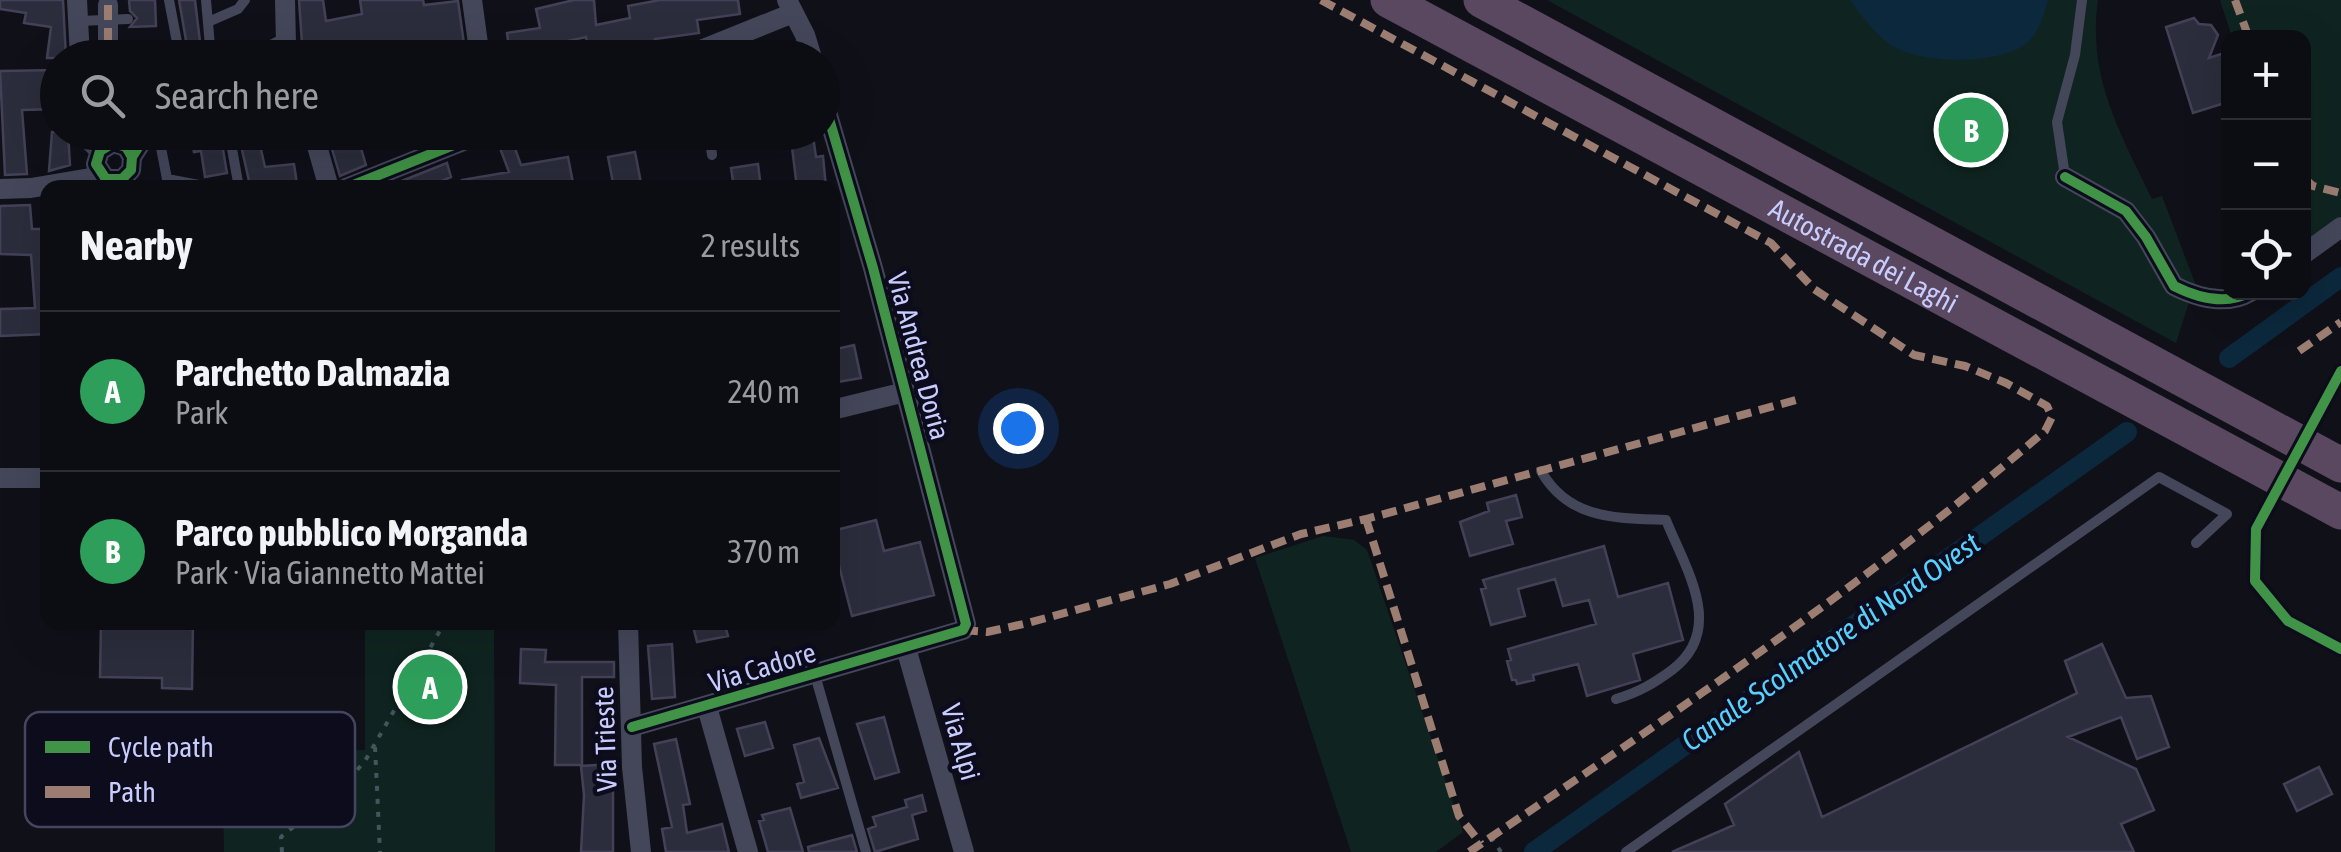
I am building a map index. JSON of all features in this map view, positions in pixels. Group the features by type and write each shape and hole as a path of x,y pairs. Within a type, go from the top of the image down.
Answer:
{"highway":[{"name":"Autostrada dei Laghi","path":"1388,0 2341,512"},
{"name":"Autostrada dei Laghi","path":"1481,0 2341,465"}],"street":[{"path":"285,0 287,40"},
{"path":"472,0 478,40"},
{"path":"723,40 790,6 806,40"},
{"path":"78,11 79,40"},
{"path":"111,40 114,15"},
{"path":"319,150 327,180"},
{"path":"366,180 441,150"},
{"name":"Via Andrea Doria","path":"838,150 963,608 963,630"},
{"path":"53,180 113,158"},
{"path":"2065,177 2126,211 2174,286 2210,299 2221,299"},
{"path":"0,189 40,185"},
{"path":"2311,249 2341,227"},
{"path":"840,408 905,392"},
{"path":"0,478 40,478"},
{"name":"Via Trieste","path":"628,630 634,804 642,852"},
{"name":"Via Cadore","path":"632,726 963,630"},
{"name":"Via Alpi","path":"906,648 964,852"},
{"path":"707,707 748,852"}],"lane":[{"path":"169,0 177,40"},
{"path":"206,0 210,40"},
{"path":"208,22 230,14 244,0"},
{"path":"2065,177 2057,122 2075,55 2082,0"},
{"path":"78,11 114,15"},
{"path":"162,150 169,180"},
{"path":"232,150 237,180"},
{"path":"711,150 712,155"},
{"path":"113,158 164,162"},
{"path":"1542,471 1568,504 1611,518 1666,520 1697,598 1699,634 1693,651 1646,690 1616,698"},
{"path":"1626,852 2158,477 2227,514 2196,543"},
{"path":"814,674 866,852"}],"path":[{"path":"355,774 441,630"},
{"path":"374,747 380,852"},
{"path":"282,852 281,837 293,827"},
{"path":"1490,837 1501,852"}],"green space":[{"path":"1547,0 2098,0 2097,54 2109,103 2152,199 2162,196 2195,283 2176,343"},
{"path":"2220,0 2341,0 2341,216 2311,239 2311,30 2230,30"},
{"path":"1323,536 1354,540 1367,550 1463,832 1436,852 1351,852 1255,558"},
{"path":"365,630 494,630 495,852 224,852 224,827 355,827 355,750 365,750"}],"water":[{"path":"1850,0 2048,0 2039,28 2028,42 1999,55 1961,60 1922,56 1892,46 1874,31"}],"building":[{"path":"0,0 63,0 65,40 49,40 51,27 24,23 26,13 0,9"},
{"path":"129,0 155,0 156,26 130,27 137,18 130,11"},
{"path":"179,0 195,0 200,40 186,40"},
{"path":"299,0 323,0 326,21 362,14 360,0 423,0 424,5 458,1 463,40 302,40"},
{"path":"574,0 594,0 596,25 630,18 628,6 660,0 738,0 740,14 697,20 699,33 655,40 508,40 507,33 540,28 536,9"},
{"path":"2194,18 2199,24 2211,25 2218,35 2209,58 2221,54 2221,104 2193,113 2166,27"},
{"path":"40,70 40,110 22,110 27,174 5,175 0,71"},
{"path":"51,150 69,150 70,165 49,171"},
{"path":"194,150 223,150 227,173 205,177 201,151"},
{"path":"242,150 261,150 265,167 294,164 296,180 249,180"},
{"path":"332,150 361,150 366,165 340,176"},
{"path":"501,150 516,150 521,165 568,157 572,180 462,180 509,172"},
{"path":"792,150 815,150 816,157 823,156 825,180 796,180"},
{"path":"635,152 640,180 612,180 608,157"},
{"path":"447,163 451,177 444,180 404,180"},
{"path":"758,164 760,180 733,180 731,168"},
{"path":"30,205 32,229 40,229 40,334 0,336 0,309 35,308 31,255 0,254 0,206"},
{"path":"854,345 861,378 840,382 840,348"},
{"path":"1516,495 1522,517 1506,521 1513,544 1470,556 1460,522 1489,511 1487,503"},
{"path":"876,520 884,551 920,542 934,595 852,616 840,570 840,529"},
{"path":"1604,546 1618,597 1668,583 1683,640 1633,654 1640,680 1587,696 1578,664 1533,675 1534,680 1517,684 1507,661 1511,660 1508,649 1596,624 1589,600 1563,606 1555,579 1518,589 1525,616 1491,625 1481,589 1486,588 1483,580"},
{"path":"101,630 193,630 192,689 162,688 162,678 100,677"},
{"path":"694,630 726,630 728,636 697,642"},
{"path":"672,644 675,697 652,699 648,646"},
{"path":"2102,644 2126,698 2151,696 2169,747 2137,759 2121,717 2068,737 2136,769 2154,810 2121,824 2134,852 1672,852 1734,825 1725,804 1799,752 1822,817 2077,693 2065,661"},
{"path":"521,649 546,650 545,662 614,662 614,677 582,677 582,765 555,765 556,685 520,683"},
{"path":"884,717 899,772 875,779 857,724"},
{"path":"765,722 773,748 745,756 737,729"},
{"path":"819,738 838,788 801,798 797,784 804,782 794,745"},
{"path":"676,739 690,804 683,805 687,833 722,824 729,852 666,852 662,829 672,827 654,744"},
{"path":"613,764 613,852 581,852 581,766"},
{"path":"2319,767 2332,794 2297,811 2284,784"},
{"path":"922,795 926,811 912,815 918,839 875,852 868,829 876,826 873,817 907,807 905,800"},
{"path":"790,808 803,852 768,852 759,821 764,820 762,815"},
{"path":"852,835 857,852 809,852 808,847"}],"waterway":[{"name":"Canale Scolmatore di Nord Ovest","path":"2229,358 2341,277"},
{"name":"Canale Scolmatore di Nord Ovest","path":"1534,852 2127,432"}],"marked path":[{"path":"1321,0 1771,243 1814,289 1914,355 1965,366 2006,383 2047,406 2052,417 2045,431 1835,597 1469,852"},
{"path":"2235,0 2246,30"},
{"path":"108,5 108,40"},
{"path":"2311,184 2341,193"},
{"path":"2299,351 2341,322"},
{"path":"963,630 987,632 1028,623 1170,584 1301,534 1803,398"},
{"path":"1366,519 1459,816 1481,844"}],"cycle path":[{"path":"102,150 96,164 106,179 122,179 131,170 132,157"},
{"path":"128,150 132,157"},
{"path":"132,157 136,150"},
{"path":"366,180 441,150"},
{"path":"632,727 963,630 966,624 838,150"},
{"path":"2065,177 2126,211 2174,286 2221,299"},
{"path":"2341,371 2256,529 2255,581 2288,621 2341,649"}],"place":[{"name":"Parco pubblico Morganda","path":"1971,130"},
{"name":"Parchetto Dalmazia","path":"430,687"}]}
